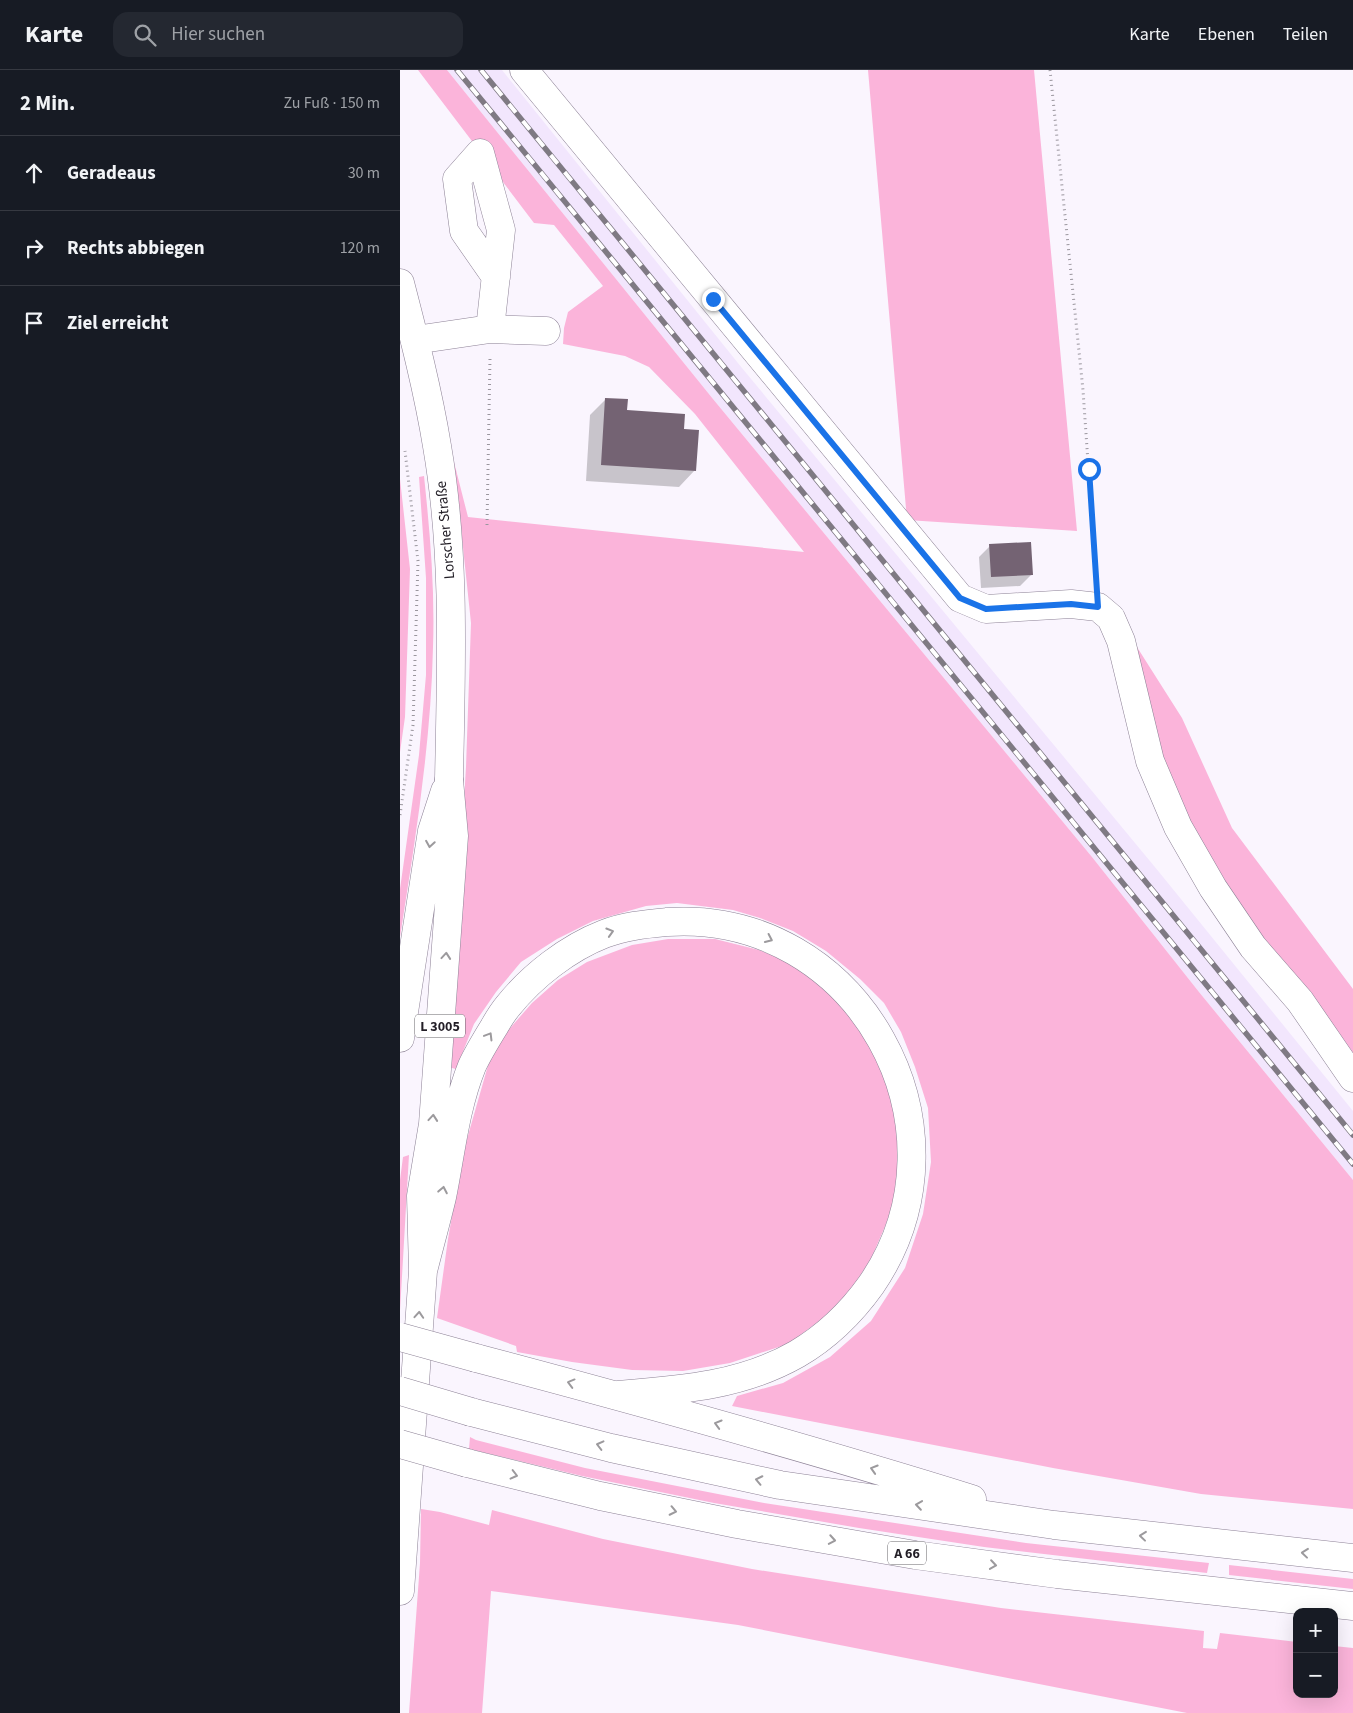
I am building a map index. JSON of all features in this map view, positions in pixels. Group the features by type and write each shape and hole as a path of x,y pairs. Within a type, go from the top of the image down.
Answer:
{"main road":[{"path":"524,70 960,598 986,609 1071,604 1098,607 1111,618 1121,641 1150,761 1178,827 1213,888 1253,947 1300,1001 1353,1078"},
{"path":"490,329 496,277"},
{"name":"Lorscher Straße","path":"400,283 415,340 437,447 446,522 452,611 449,780"},
{"path":"415,340 490,329 546,331"},
{"name":"L 3005","path":"400,1038 432,831 449,780"},
{"name":"L 3005","path":"400,1591 423,1271 421,1196 433,1124 454,836 449,780"},
{"path":"423,1271 441,1200 459,1104 473,1065 507,1007 537,976 570,952 605,933 644,924 684,921 724,925 763,936 799,954 832,977 859,1006 882,1039 899,1076 909,1115 912,1155 909,1195 898,1233 881,1270 858,1303 830,1331 797,1354 761,1371 721,1384 685,1390 618,1395"},
{"path":"400,1337 618,1395 866,1466 1054,1525"},
{"path":"400,1390 471,1412 611,1448 780,1485 1054,1525 1353,1558"},
{"name":"A 66","path":"400,1444 467,1464 600,1496 737,1524 915,1555 1057,1574 1353,1606"}],"path":[{"path":"1050,70 1083,390 1098,607"},
{"path":"487,525 490,329"},
{"path":"400,451 405,451 418,561 413,725 400,815"}],"shaded area":[{"path":"418,70 447,70 713,399 1092,857 1199,992 1353,1180 1353,1509 1201,1494 1053,1468 732,1406 737,1396 783,1383 830,1357 871,1321 905,1268 923,1214 931,1162 928,1108 901,1032 884,1003 860,979 826,951 793,931 733,910 677,903 646,906 593,921 557,939 521,962 496,992 474,1024 456,1069 448,1067 466,767 471,623 454,462 468,517 804,552 695,414 649,367 625,356 563,344 568,312 603,286 554,225 534,223"},
{"path":"447,70 502,70 742,368 1159,872 1353,1111 1353,1180 1199,992 1092,857 713,399"},
{"path":"868,70 1034,70 1077,531 907,520"},
{"path":"424,476 433,582 432,683 426,756 400,937 400,889 419,755 426,675 426,578 419,477"},
{"path":"400,479 410,569 405,717 400,752"},
{"path":"1116,614 1182,718 1232,828 1353,989 1353,1068 1235,910 1160,772"},
{"path":"668,939 715,939 759,950 792,963 822,987 855,1020 887,1079 901,1141 894,1202 871,1259 848,1294 822,1319 788,1344 730,1363 683,1371 632,1370 517,1352 516,1346 437,1318 463,1153 489,1062 504,1035 532,1003 558,980 587,962 632,945"},
{"path":"409,1155 400,1311 400,1180 403,1157"},
{"path":"470,1437 585,1468 764,1503 1026,1543 1209,1563 1207,1573 984,1547 859,1528 714,1503 582,1476 469,1449"},
{"path":"421,1509 489,1525 492,1510 603,1539 752,1569 1001,1608 1204,1631 1203,1648 1217,1649 1220,1633 1293,1642 1293,1698 1338,1698 1338,1646 1353,1648 1353,1713 1187,1713 738,1625 491,1591 482,1713 409,1713 420,1563"},
{"path":"1229,1565 1353,1579 1353,1589 1229,1575"}],"building":[{"path":"605,398 628,399 627,410 685,414 684,429 699,430 696,471 601,465"},
{"path":"1031,542 1033,575 991,577 989,544"}],"railway":[{"path":"457,70 1353,1164"},
{"path":"481,70 1353,1135"}],"route":[{"path":"713,299 960,598 986,609 1071,604 1098,607 1089,469"}]}
